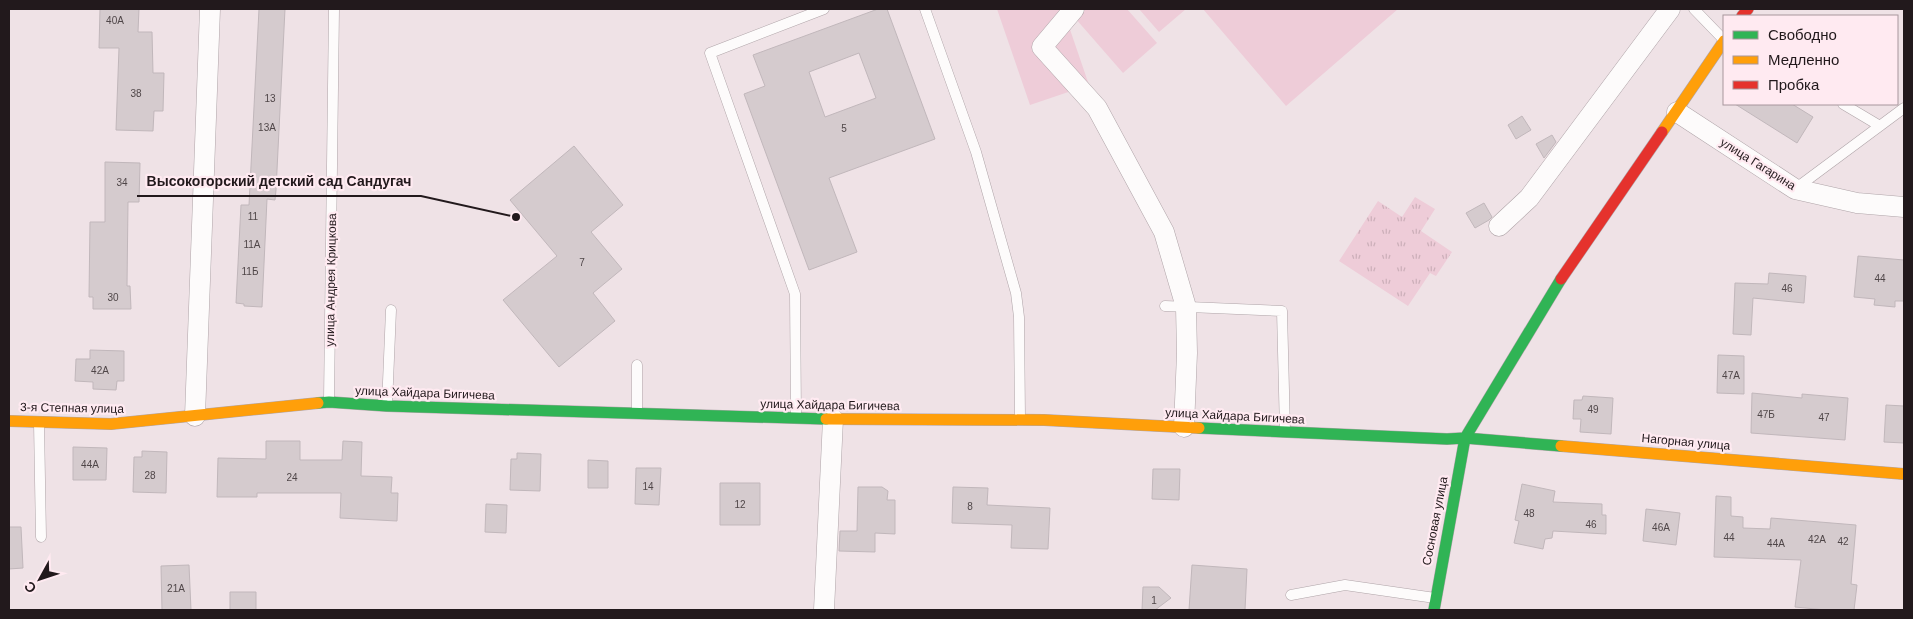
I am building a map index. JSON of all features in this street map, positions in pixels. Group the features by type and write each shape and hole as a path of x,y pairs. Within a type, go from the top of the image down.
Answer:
{"street":[{"path":"195,416 210,9"},
{"path":"1074,9 1042,47 1098,108 1164,232 1186,307 1187,353 1184,427"},
{"path":"1500,226 1529,198 1670,9"},
{"path":"1465,438 1562,278 1677,112 1723,42"},
{"name":"улица Гагарина","path":"1677,112 1795,189 1857,203 1904,207"},
{"name":"улица Хайдара Бигичева","path":"195,416 329,402 387,406 796,419 1044,420 1447,439 1465,438"},
{"name":"3-я Степная улица","path":"9,420 111,424 195,416"},
{"path":"824,610 833,419"},
{"name":"Нагорная улица","path":"1465,438 1904,474"},
{"name":"Сосновая улица","path":"1435,604 1465,438"}],"lane":[{"name":"улица Андрея Крицкова","path":"329,402 334,9"},
{"path":"796,419 795,294 710,53 824,9"},
{"path":"925,9 976,152 1016,293 1019,317 1020,421"},
{"path":"1694,9 1723,39"},
{"path":"1845,105 1880,126"},
{"path":"1795,189 1904,108"},
{"path":"1165,306 1282,311 1285,432"},
{"path":"387,406 391,310"},
{"path":"637,366 637,414"},
{"path":"38,421 41,537"},
{"path":"1291,595 1345,585 1435,604"}],"green space":[{"path":"997,9 1063,9 1089,85 1030,105"},
{"path":"1086,9 1127,9 1157,43 1123,73 1075,18"},
{"path":"1139,9 1186,9 1159,32"},
{"path":"1203,9 1398,9 1286,106"},
{"path":"1415,197 1435,209 1421,231 1452,252 1436,276 1430,273 1408,306 1339,261 1378,201 1402,217"}],"building":[{"path":"100,9 139,9 138,32 152,32 153,73 164,73 163,111 154,111 153,131 116,130 119,48 99,48"},
{"path":"259,9 285,9 276,190 275,200 267,199 262,307 244,306 244,304 236,303 241,205 249,205"},
{"path":"878,9 887,9 935,139 829,178 857,252 809,270 744,94 765,86 753,55","holes":["859,53 876,98 825,117 809,72"]},
{"path":"1737,105 1794,105 1813,117 1797,143"},
{"path":"1522,116 1531,130 1516,139 1508,125"},
{"path":"1552,135 1556,142 1544,158 1536,144"},
{"path":"574,146 623,205 591,232 622,269 593,293 615,321 559,367 503,300 557,256 510,200"},
{"path":"105,162 140,163 139,202 128,202 127,286 130,286 131,309 93,309 93,297 89,297 90,222 105,222"},
{"path":"1484,203 1492,217 1475,228 1466,213"},
{"path":"1858,256 1904,260 1904,301 1895,301 1895,307 1874,305 1875,299 1854,297"},
{"path":"1769,273 1806,276 1804,303 1753,298 1751,335 1733,334 1735,283 1768,284"},
{"path":"90,350 124,351 124,381 117,381 116,390 93,389 93,382 75,381 76,359 90,359"},
{"path":"1718,355 1744,356 1744,394 1717,393"},
{"path":"1752,393 1802,398 1802,394 1848,398 1845,440 1751,433"},
{"path":"1583,396 1613,398 1611,434 1580,432 1581,419 1573,419 1574,400 1582,400"},
{"path":"1886,405 1904,406 1904,443 1884,442"},
{"path":"266,441 300,441 300,460 342,460 343,441 362,442 361,476 392,477 391,493 398,493 397,521 340,518 341,493 257,493 257,497 217,497 218,458 266,459"},
{"path":"73,447 107,448 106,480 73,480"},
{"path":"142,451 167,452 166,493 133,492 134,457 142,457"},
{"path":"517,453 541,454 540,491 510,490 511,459 517,459"},
{"path":"588,460 608,461 608,488 588,488"},
{"path":"636,468 661,468 659,505 635,504"},
{"path":"1153,469 1180,469 1179,500 1152,499"},
{"path":"720,483 760,483 760,525 720,525"},
{"path":"1522,484 1555,491 1553,502 1602,504 1602,515 1606,515 1606,534 1553,531 1552,538 1545,539 1543,549 1514,543 1519,521 1515,520"},
{"path":"858,487 882,487 888,491 887,500 895,500 895,534 875,533 875,552 839,551 840,531 857,531"},
{"path":"953,487 988,488 987,505 1050,508 1048,549 1011,548 1012,525 952,523"},
{"path":"1716,496 1731,497 1731,516 1743,517 1743,528 1770,529 1771,518 1856,525 1851,584 1857,585 1854,610 1795,607 1801,560 1714,557"},
{"path":"486,504 507,505 506,533 485,532"},
{"path":"1646,509 1680,513 1676,545 1643,541"},
{"path":"9,527 21,527 23,568 9,569"},
{"path":"189,565 191,610 162,610 161,566"},
{"path":"1192,565 1247,569 1245,610 1189,610"},
{"path":"1143,587 1159,587 1171,598 1155,610 1142,610"},
{"path":"230,592 256,592 256,610 230,610"}],"traffic: fast":[{"path":"1434,610 1465,438 1561,279"},
{"path":"318,403 826,419"},
{"path":"1199,428 1447,439 1465,438 1561,446"}],"traffic: slow":[{"path":"1662,132 1723,42"},
{"path":"9,421 111,424 318,403"},
{"path":"826,419 1044,420 1199,428"},
{"path":"1561,446 1904,474"}],"traffic: jam":[{"path":"1743,15 1748,9"},
{"path":"1561,279 1662,132"}],"place":[{"name":"Высокогорский детский сад Сандугач","path":"516,217"}]}
